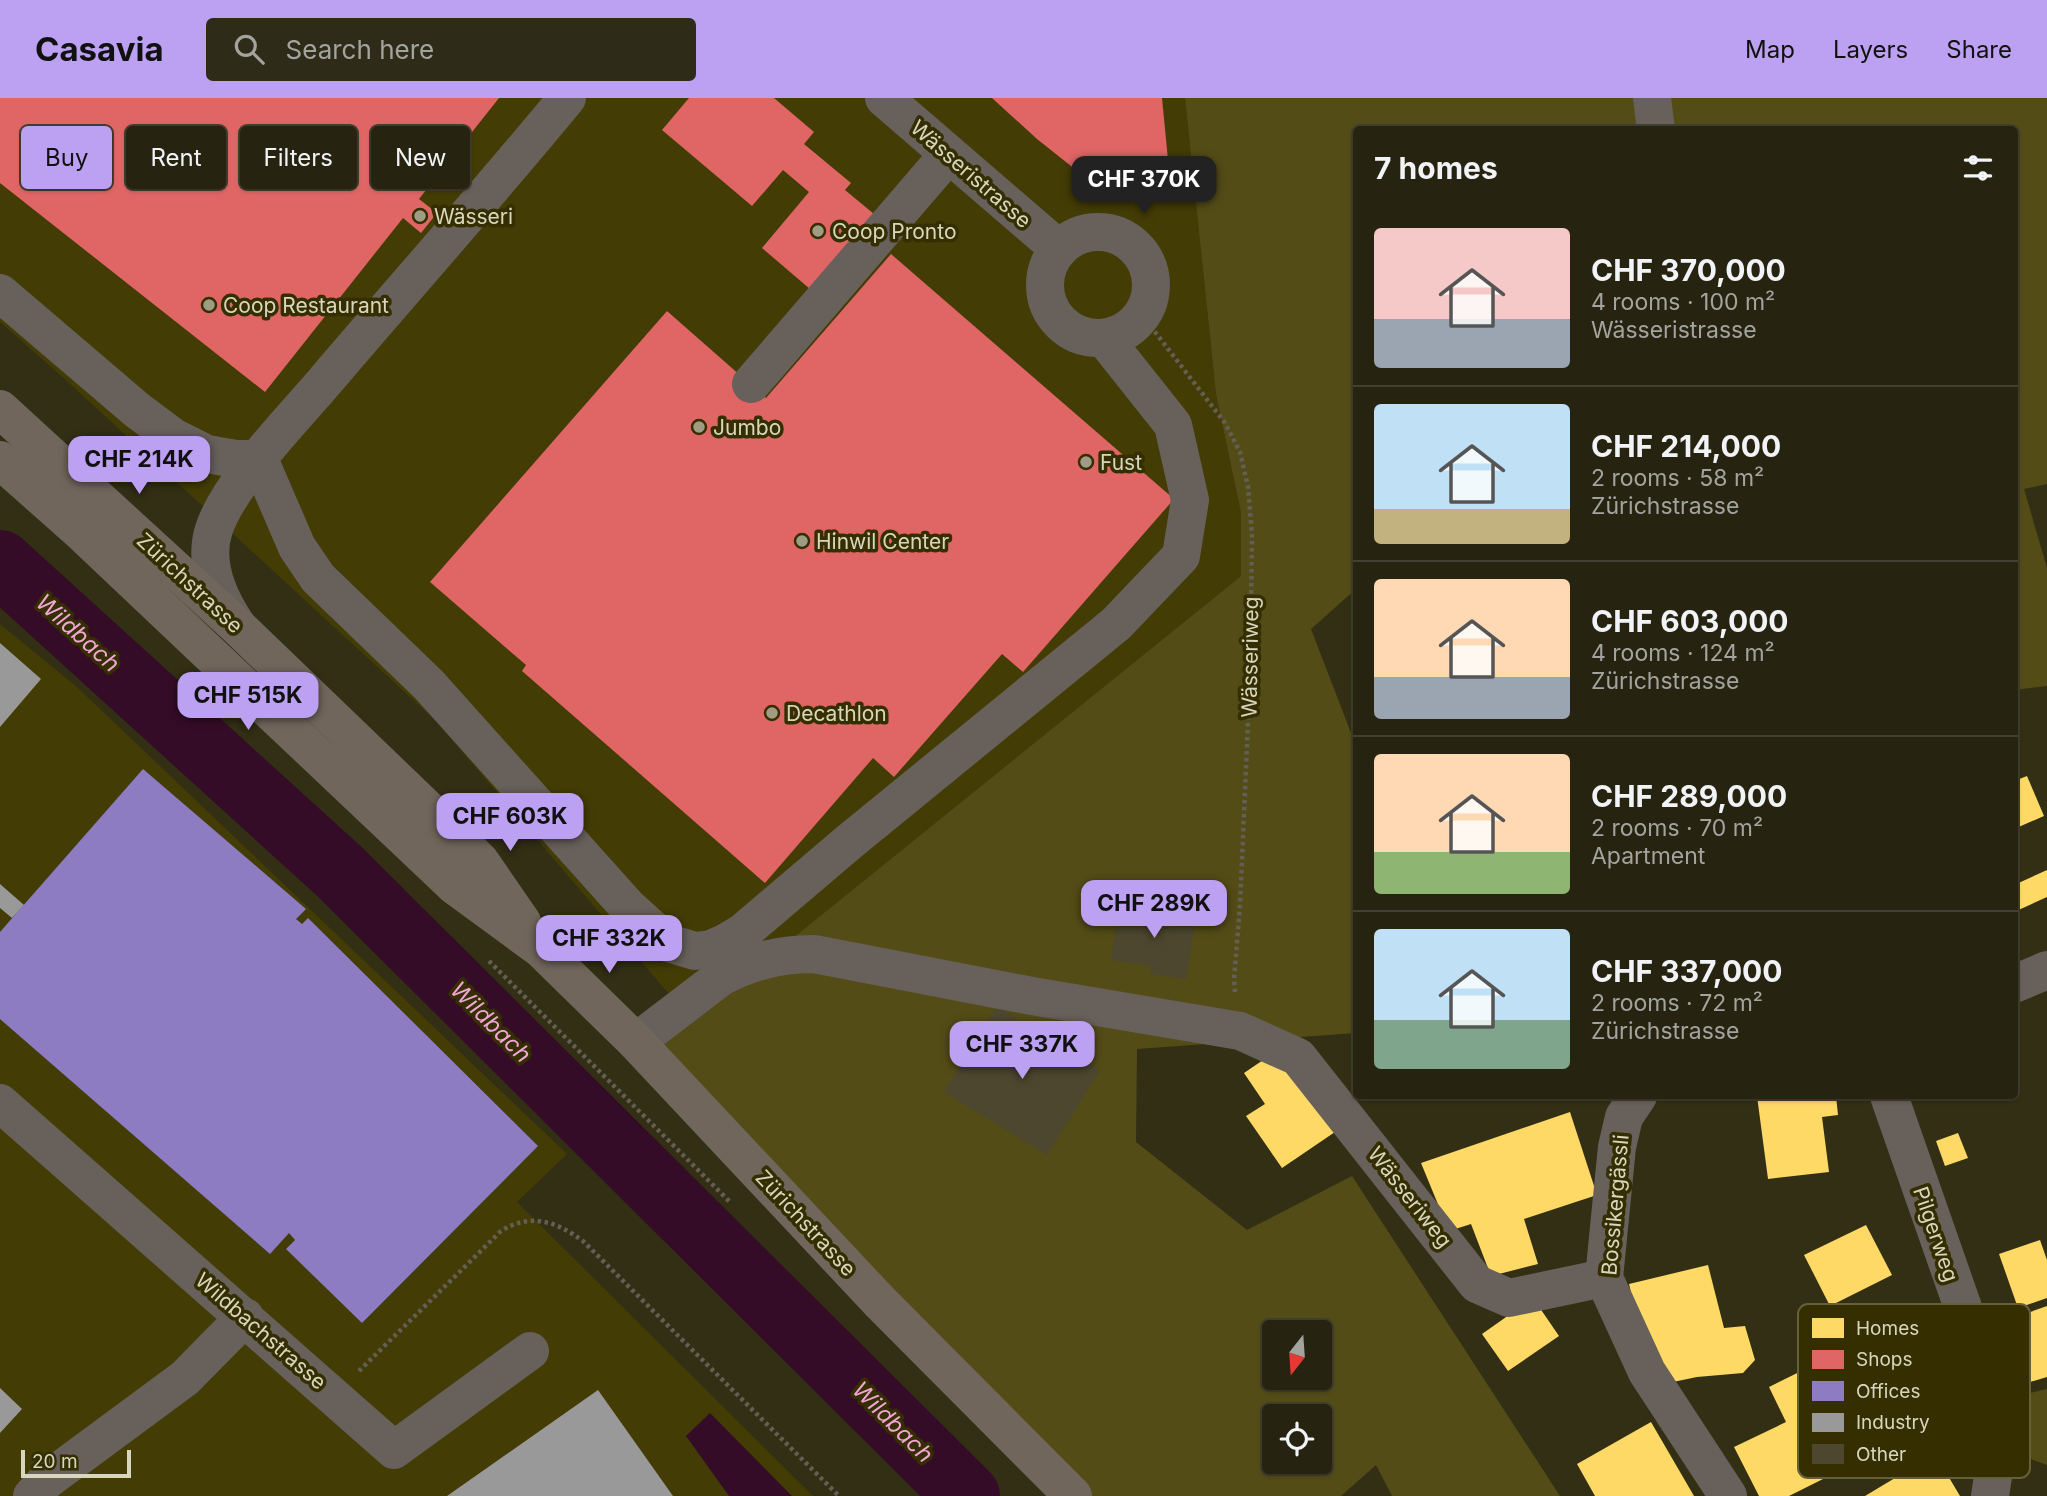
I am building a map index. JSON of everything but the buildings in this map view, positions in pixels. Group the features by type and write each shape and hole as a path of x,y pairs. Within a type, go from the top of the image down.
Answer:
{"main road":[{"name":"Zürichstrasse","path":"0,409 237,626 422,804 480,862 541,949"},
{"name":"Zürichstrasse","path":"0,460 80,531 455,886 541,949 636,1042 879,1301 1073,1496"}],"street":[{"path":"237,626 215,583 210,554 220,515 259,459 566,98"},
{"name":"Wässeristrasse","path":"884,98 1059,249"},
{"path":"1653,98 1656,126"},
{"path":"751,384 948,155"},
{"path":"1101,232 1131,243 1142,255 1149,269 1149,300 1142,315 1132,326 1119,334 1104,338 1086,337 1069,329 1056,317 1047,301 1045,283 1049,265 1059,249 1071,239 1086,233 1101,232"},
{"path":"0,293 173,438 207,454 259,459"},
{"path":"259,459 297,547 318,578 429,685 655,934 667,943 682,948 711,950 742,933 1116,624 1181,556 1190,500 1173,425 1104,338"},
{"name":"Wässeriweg","path":"636,1042 721,977 735,970 780,955 814,954 1032,996 1240,1031 1298,1057 1477,1284 1509,1298 1604,1278"},
{"path":"2018,982 2047,970"},
{"name":"Bossikergässli","path":"1637,1099 1624,1117 1616,1147 1604,1278 1647,1372 1728,1496"},
{"name":"Pilgerweg","path":"1890,1099 1962,1304"},
{"name":"Wildbachstrasse","path":"0,1103 394,1450 530,1351"},
{"path":"32,1496 47,1480 185,1378 245,1317"},
{"name":"Pilgerweg","path":"1990,1496 1993,1478"}],"path":[{"name":"Wässeriweg","path":"1142,315 1224,423 1240,452 1248,487 1252,536 1249,739 1234,979 1240,1031"},
{"path":"484,956 739,1211"},
{"path":"390,1342 501,1231 520,1222 533,1220 556,1224 583,1241 839,1496"}],"shaded area":[{"path":"0,98 1185,98 1216,394 1241,513 1241,576 788,942 674,1000 436,721 0,322"},
{"path":"1185,98 2047,98 2047,484 2024,489 2047,568 2047,686 2018,690 2018,126 1353,126 1353,592 1311,629 1353,738 1353,1033 1137,1049 1136,1142 1247,1230 1352,1176 1560,1496 1392,1496 1376,1465 1341,1496 1076,1496 636,1042 788,942 1241,576 1241,513 1216,394"},
{"path":"0,624 77,687 567,1154 517,1202 813,1496 0,1496"},
{"path":"2047,1389 2047,1465 2030,1459 2030,1393"},
{"path":"710,1413 792,1496 729,1496 686,1436"}],"waterway":[{"name":"Wildbach","path":"0,563 340,872 967,1496"}],"place":[{"name":"Wässeri","path":"420,216"},
{"name":"Coop Pronto","path":"818,231"},
{"name":"Coop Restaurant","path":"209,305"},
{"name":"Jumbo","path":"699,427"},
{"name":"Fust","path":"1086,462"},
{"name":"Hinwil Center","path":"802,541"},
{"name":"Decathlon","path":"772,713"}]}
